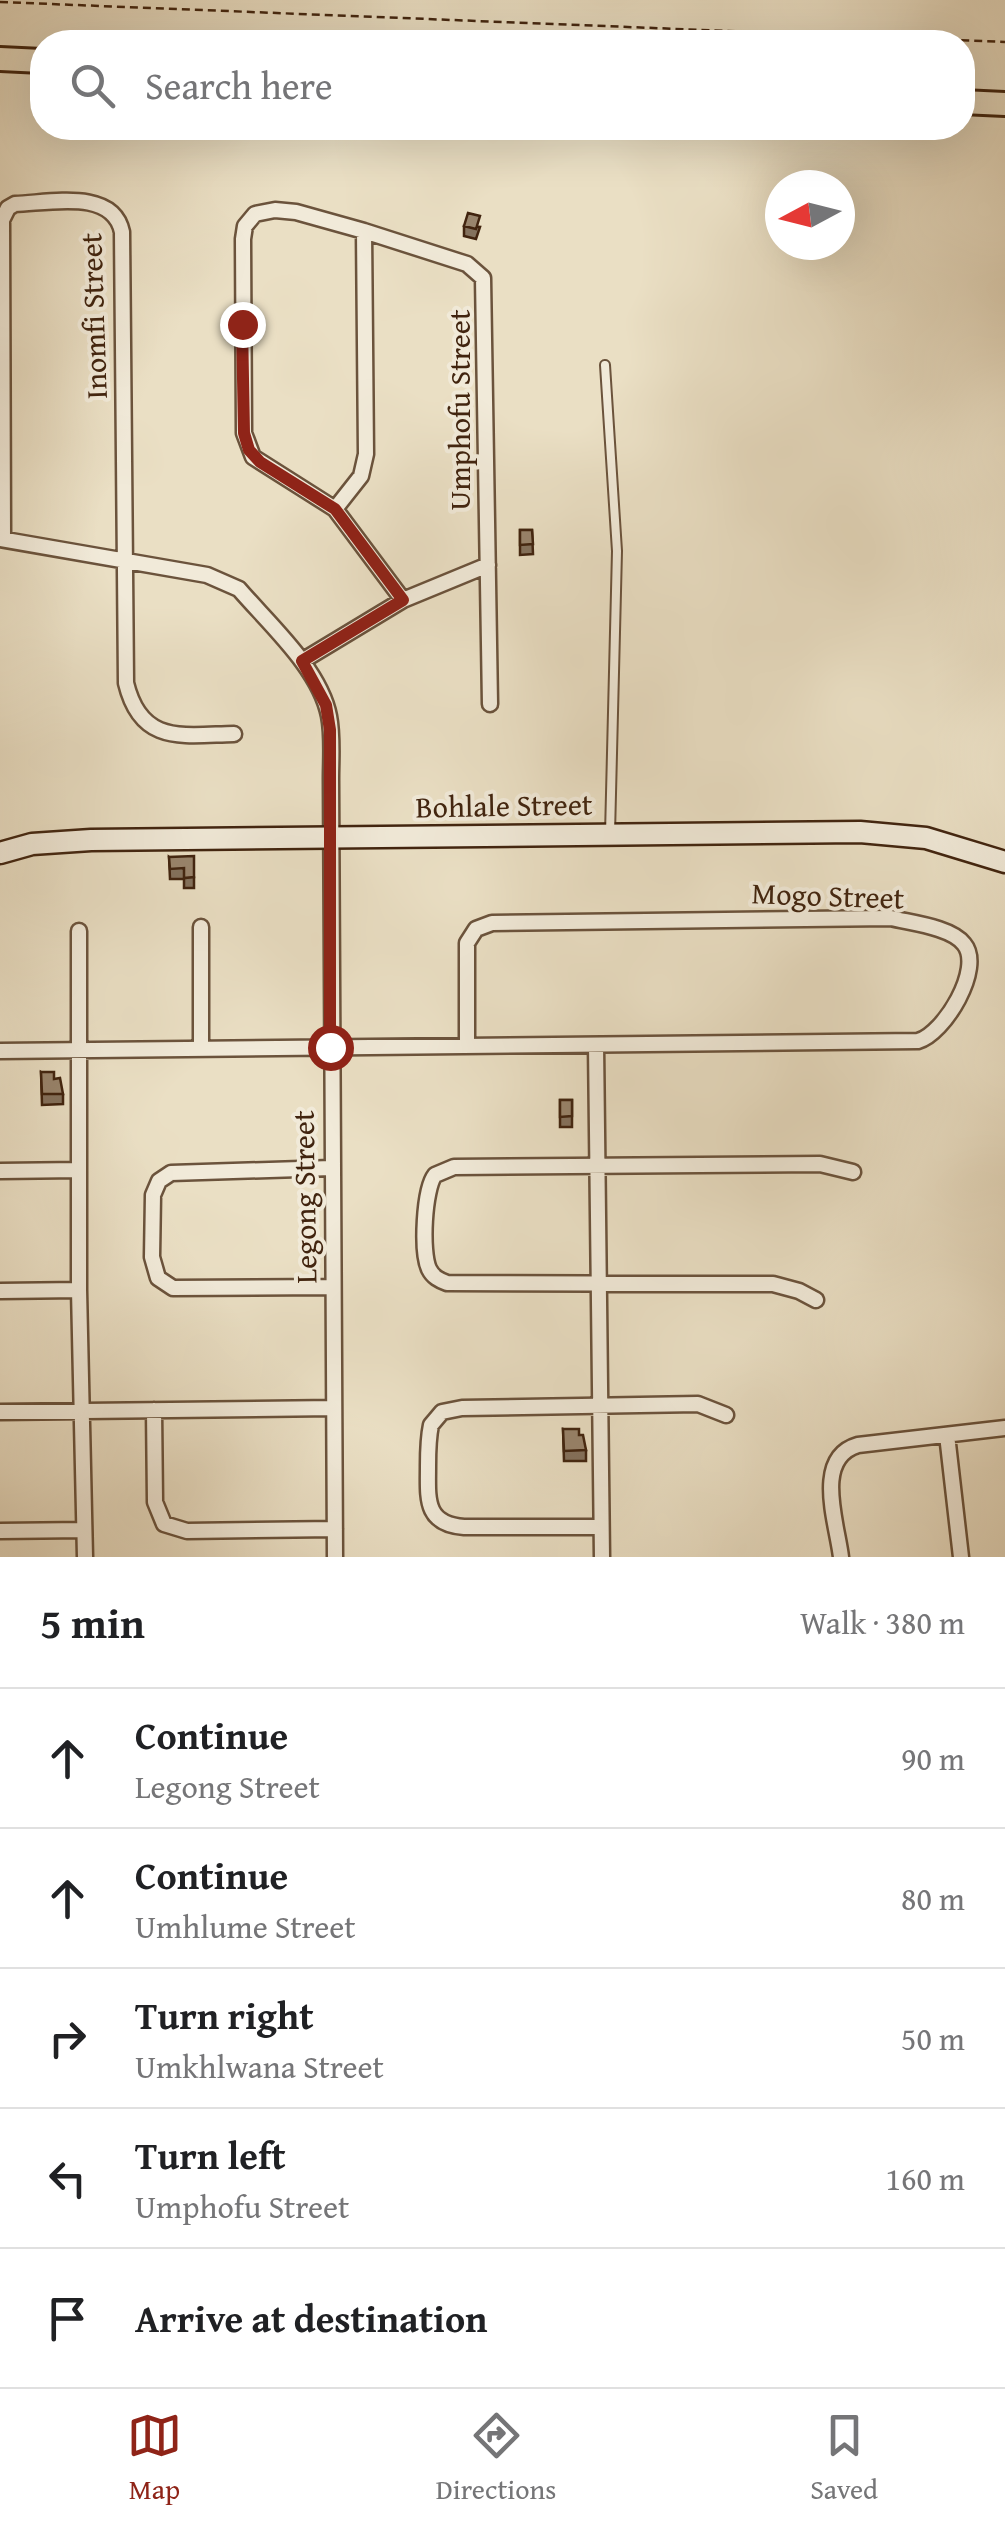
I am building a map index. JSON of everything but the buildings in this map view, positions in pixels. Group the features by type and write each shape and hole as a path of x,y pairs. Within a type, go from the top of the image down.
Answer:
{"main road":[{"path":"0,59 30,60"},
{"path":"975,103 1005,104"}],"street":[{"name":"Inomfi Street","path":"2,539 2,220 15,204 101,204 119,220 122,232 126,562"},
{"name":"Umphofu Street","path":"403,600 335,509 260,462 249,450 244,433 244,231 254,214 275,210 364,231 452,258 474,268 484,278 490,704"},
{"path":"335,509 361,476 366,454 364,231"},
{"name":"Legong Street","path":"2,539 226,581 238,589 302,661 329,717 334,1557"},
{"path":"126,562 126,683 131,704 157,730 180,735 234,734"},
{"path":"302,661 403,600 488,565"},
{"name":"Bohlale Street","path":"0,853 32,844 91,840 894,834 955,845 1005,862"},
{"name":"Mogo Street","path":"0,1051 924,1040 947,1020 968,973 969,953 964,944 949,934 891,918 492,923 476,929 466,942 467,1044"},
{"path":"201,928 201,1048"},
{"path":"80,931 78,1170 85,1557"},
{"path":"596,1045 602,1557"},
{"path":"816,1300 773,1284 447,1284 430,1272 426,1263 426,1192 430,1182 444,1170 597,1164 820,1164 854,1172"},
{"path":"331,1168 170,1172 159,1181 154,1194 152,1257 158,1278 173,1288 332,1287"},
{"path":"0,1172 78,1170"},
{"path":"0,1291 79,1290"},
{"path":"600,1527 453,1526 436,1516 428,1498 430,1425 442,1412 462,1408 698,1404 726,1415"},
{"path":"0,1412 334,1408"},
{"path":"154,1410 154,1502 164,1524 187,1531 335,1530"},
{"path":"841,1557 831,1482 834,1460 840,1453 858,1445 1005,1428"},
{"path":"948,1435 962,1557"},
{"path":"0,1531 84,1530"}],"lane":[{"path":"605,365 617,551 610,834"}],"path":[{"path":"0,2 704,30"},
{"path":"975,41 1005,42"}],"route":[{"path":"242,324 244,433 249,450 260,462 335,509 403,600 302,661 326,705 330,730 330,1047"}]}
